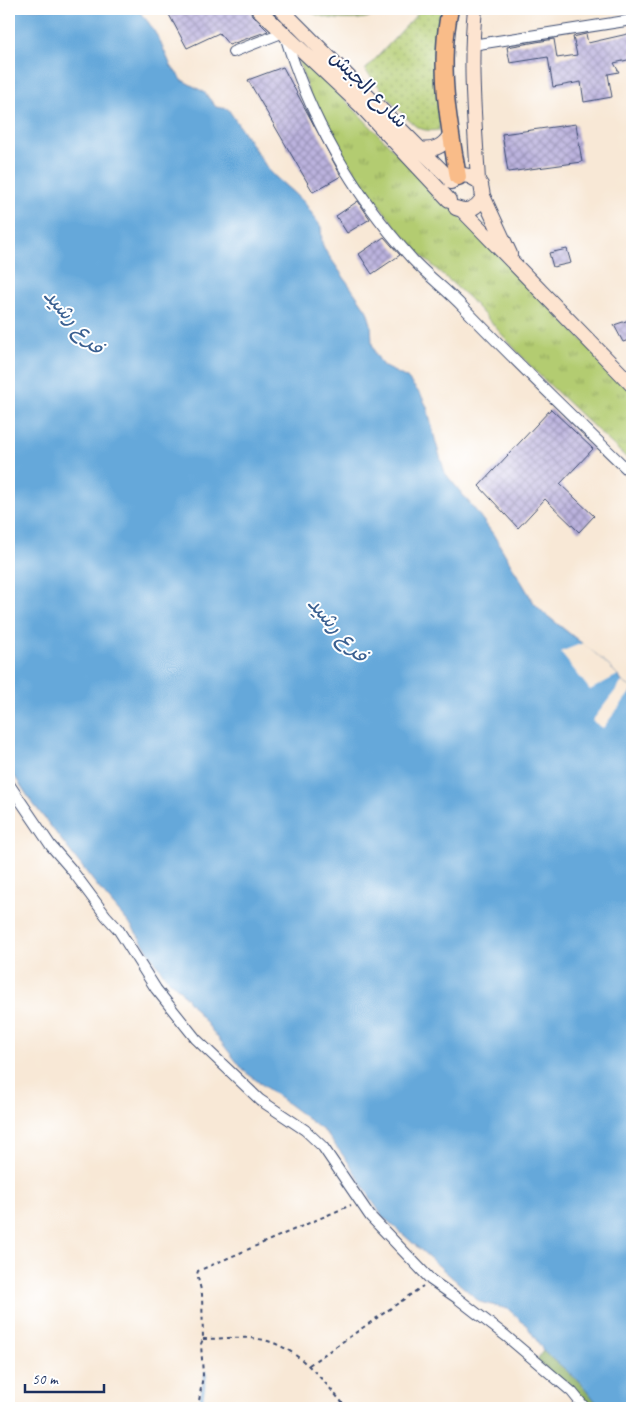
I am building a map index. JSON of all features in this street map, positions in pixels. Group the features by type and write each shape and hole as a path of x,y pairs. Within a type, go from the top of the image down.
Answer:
{"highway":[{"path":"450,9 446,30 444,62 446,104 455,179"}],"main road":[{"name":"شارع الجيش","path":"258,9 361,106 449,200"},
{"name":"شارع الجيش","path":"281,9 419,148 455,179"},
{"path":"475,9 472,76 478,181"},
{"path":"419,148 435,148 444,144 450,135"},
{"path":"515,264 483,196 482,186 478,181 469,176 455,179 448,190 449,200 454,206 462,210 632,384"},
{"path":"462,210 477,206 483,196"}],"street":[{"path":"472,45 632,20"},
{"path":"233,52 284,32 308,102 362,197 397,242 415,262 454,297 528,374 632,474"},
{"path":"9,784 51,846 118,929 156,989 178,1018 260,1100 305,1130 323,1147 360,1201 382,1229 431,1280 506,1336 572,1392 585,1408"}],"path":[{"path":"198,1408 203,1375 201,1344 204,1339 202,1294 198,1271 360,1201"},
{"path":"309,1365 431,1280"},
{"path":"204,1339 249,1338 275,1342 309,1365 345,1406 349,1408"}],"green space":[{"path":"303,9 392,9 371,17 348,20 324,17"},
{"path":"422,9 442,9 435,61 441,116 439,130 431,131 414,125 365,70"},
{"path":"293,46 632,390 632,463 535,371 469,298 425,259 392,222 320,124"},
{"path":"543,1350 581,1383 601,1408 587,1408 537,1360"}],"water":[{"name":"فرع رشيد","path":"9,9 137,9 149,23 159,39 171,66 182,80 204,92 216,107 228,109 270,172 304,202 321,227 322,243 325,250 367,311 375,353 383,366 407,378 421,395 427,407 445,473 493,534 534,603 598,656 618,675 622,682 632,688 632,1408 601,1408 581,1383 543,1350 527,1326 508,1309 480,1302 382,1216 349,1163 325,1132 244,1071 180,990 165,976 133,928 98,887 31,801 9,768"}],"pier":[{"path":"583,643 618,675 590,690 560,652"},
{"path":"622,682 632,688 632,690 603,728 592,721"}],"building":[{"path":"166,9 249,9 252,15 268,31 229,45 219,33 187,48"},
{"path":"632,33 632,59 614,63 619,72 608,74 612,97 584,102 581,82 553,87 548,57 510,63 507,47 554,39 557,58 577,55 573,37 586,34 588,43"},
{"path":"283,67 341,176 313,192 248,80"},
{"path":"576,124 582,162 508,172 502,134"},
{"path":"358,201 370,219 347,233 336,216"},
{"path":"384,237 400,255 372,274 359,254"},
{"path":"567,249 571,263 553,267 549,253"},
{"path":"632,319 632,339 623,342 614,325"},
{"path":"551,409 593,449 560,484 594,516 579,532 545,499 518,528 479,486"}],"waterway":[{"path":"200,1408 206,1372"}]}
